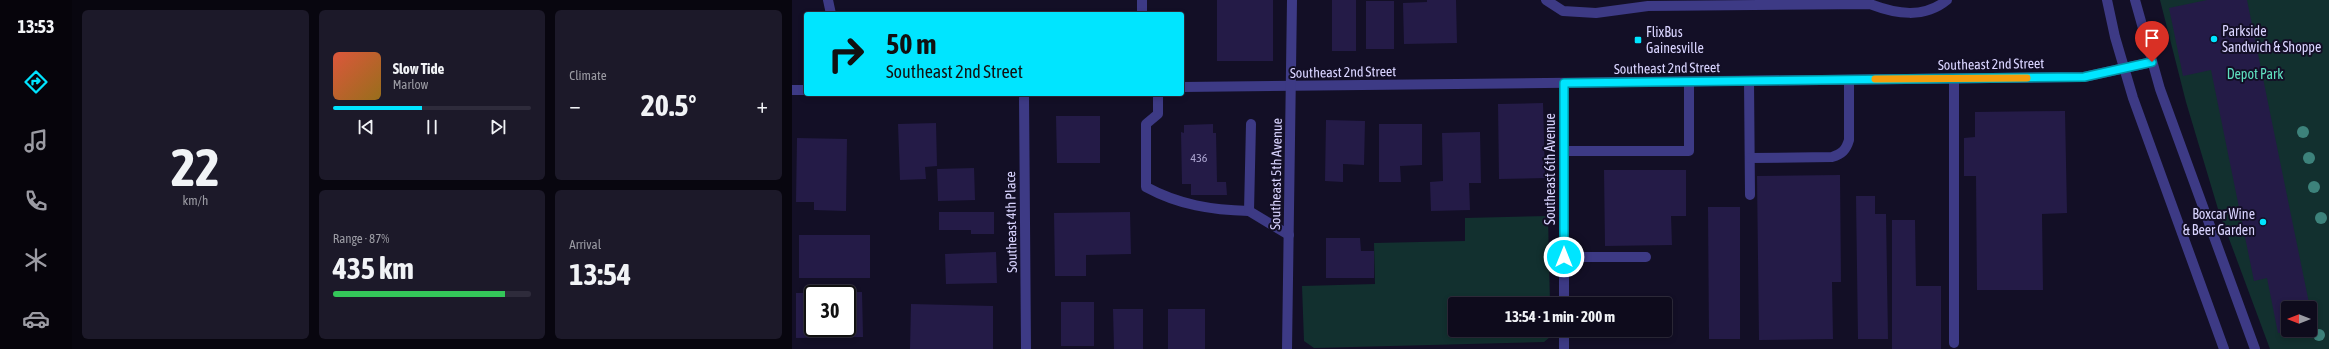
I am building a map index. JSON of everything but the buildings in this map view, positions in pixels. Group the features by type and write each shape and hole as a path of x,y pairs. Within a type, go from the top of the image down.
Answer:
{"street":[{"path":"828,0 831,12"},
{"path":"1142,0 1142,12"},
{"name":"Southeast 5th Avenue","path":"1287,349 1292,86 1292,0"},
{"path":"1546,0 1563,11 1596,12 1648,6 1870,4 1890,11 1913,14 1938,7 1947,0"},
{"path":"2107,0 2124,70 2224,349"},
{"path":"2135,0 2152,62 2182,153 2255,349"},
{"name":"Southeast 2nd Street","path":"1184,87 2084,77 2124,70 2152,62"},
{"path":"1954,79 1954,343"},
{"path":"1750,158 1832,157 1840,154 1847,148 1849,140 1849,80"},
{"path":"1749,81 1750,195"},
{"path":"1564,151 1689,151 1689,82"},
{"name":"Southeast 6th Avenue","path":"1564,83 1564,297"},
{"path":"792,90 804,90"},
{"name":"Southeast 4th Place","path":"1024,96 1026,349"},
{"path":"1158,96 1158,114 1146,124 1146,188 1167,198 1196,206 1225,210 1249,211 1289,235"},
{"path":"1249,211 1250,124"},
{"path":"1564,257 1646,257"},
{"path":"1564,337 1564,349"}],"green space":[{"name":"Depot Park","path":"2160,0 2329,0 2329,349 2270,349 2218,209 2186,102"},
{"path":"1548,216 1550,297 1448,297 1448,337 1550,337 1544,342 1314,348 1304,341 1302,286 1375,284 1374,243 1465,241 1465,218"}],"slow traffic":[{"path":"1875,79 2027,78"}],"place":[{"name":"Parkside Sandwich & Shoppe","path":"2214,39"},
{"name":"FlixBus Gainesville","path":"1638,40"},
{"name":"Boxcar Wine & Beer Garden","path":"2263,222"}],"route":[{"path":"1564,257 1564,83 2084,77 2124,70 2152,62"}]}
